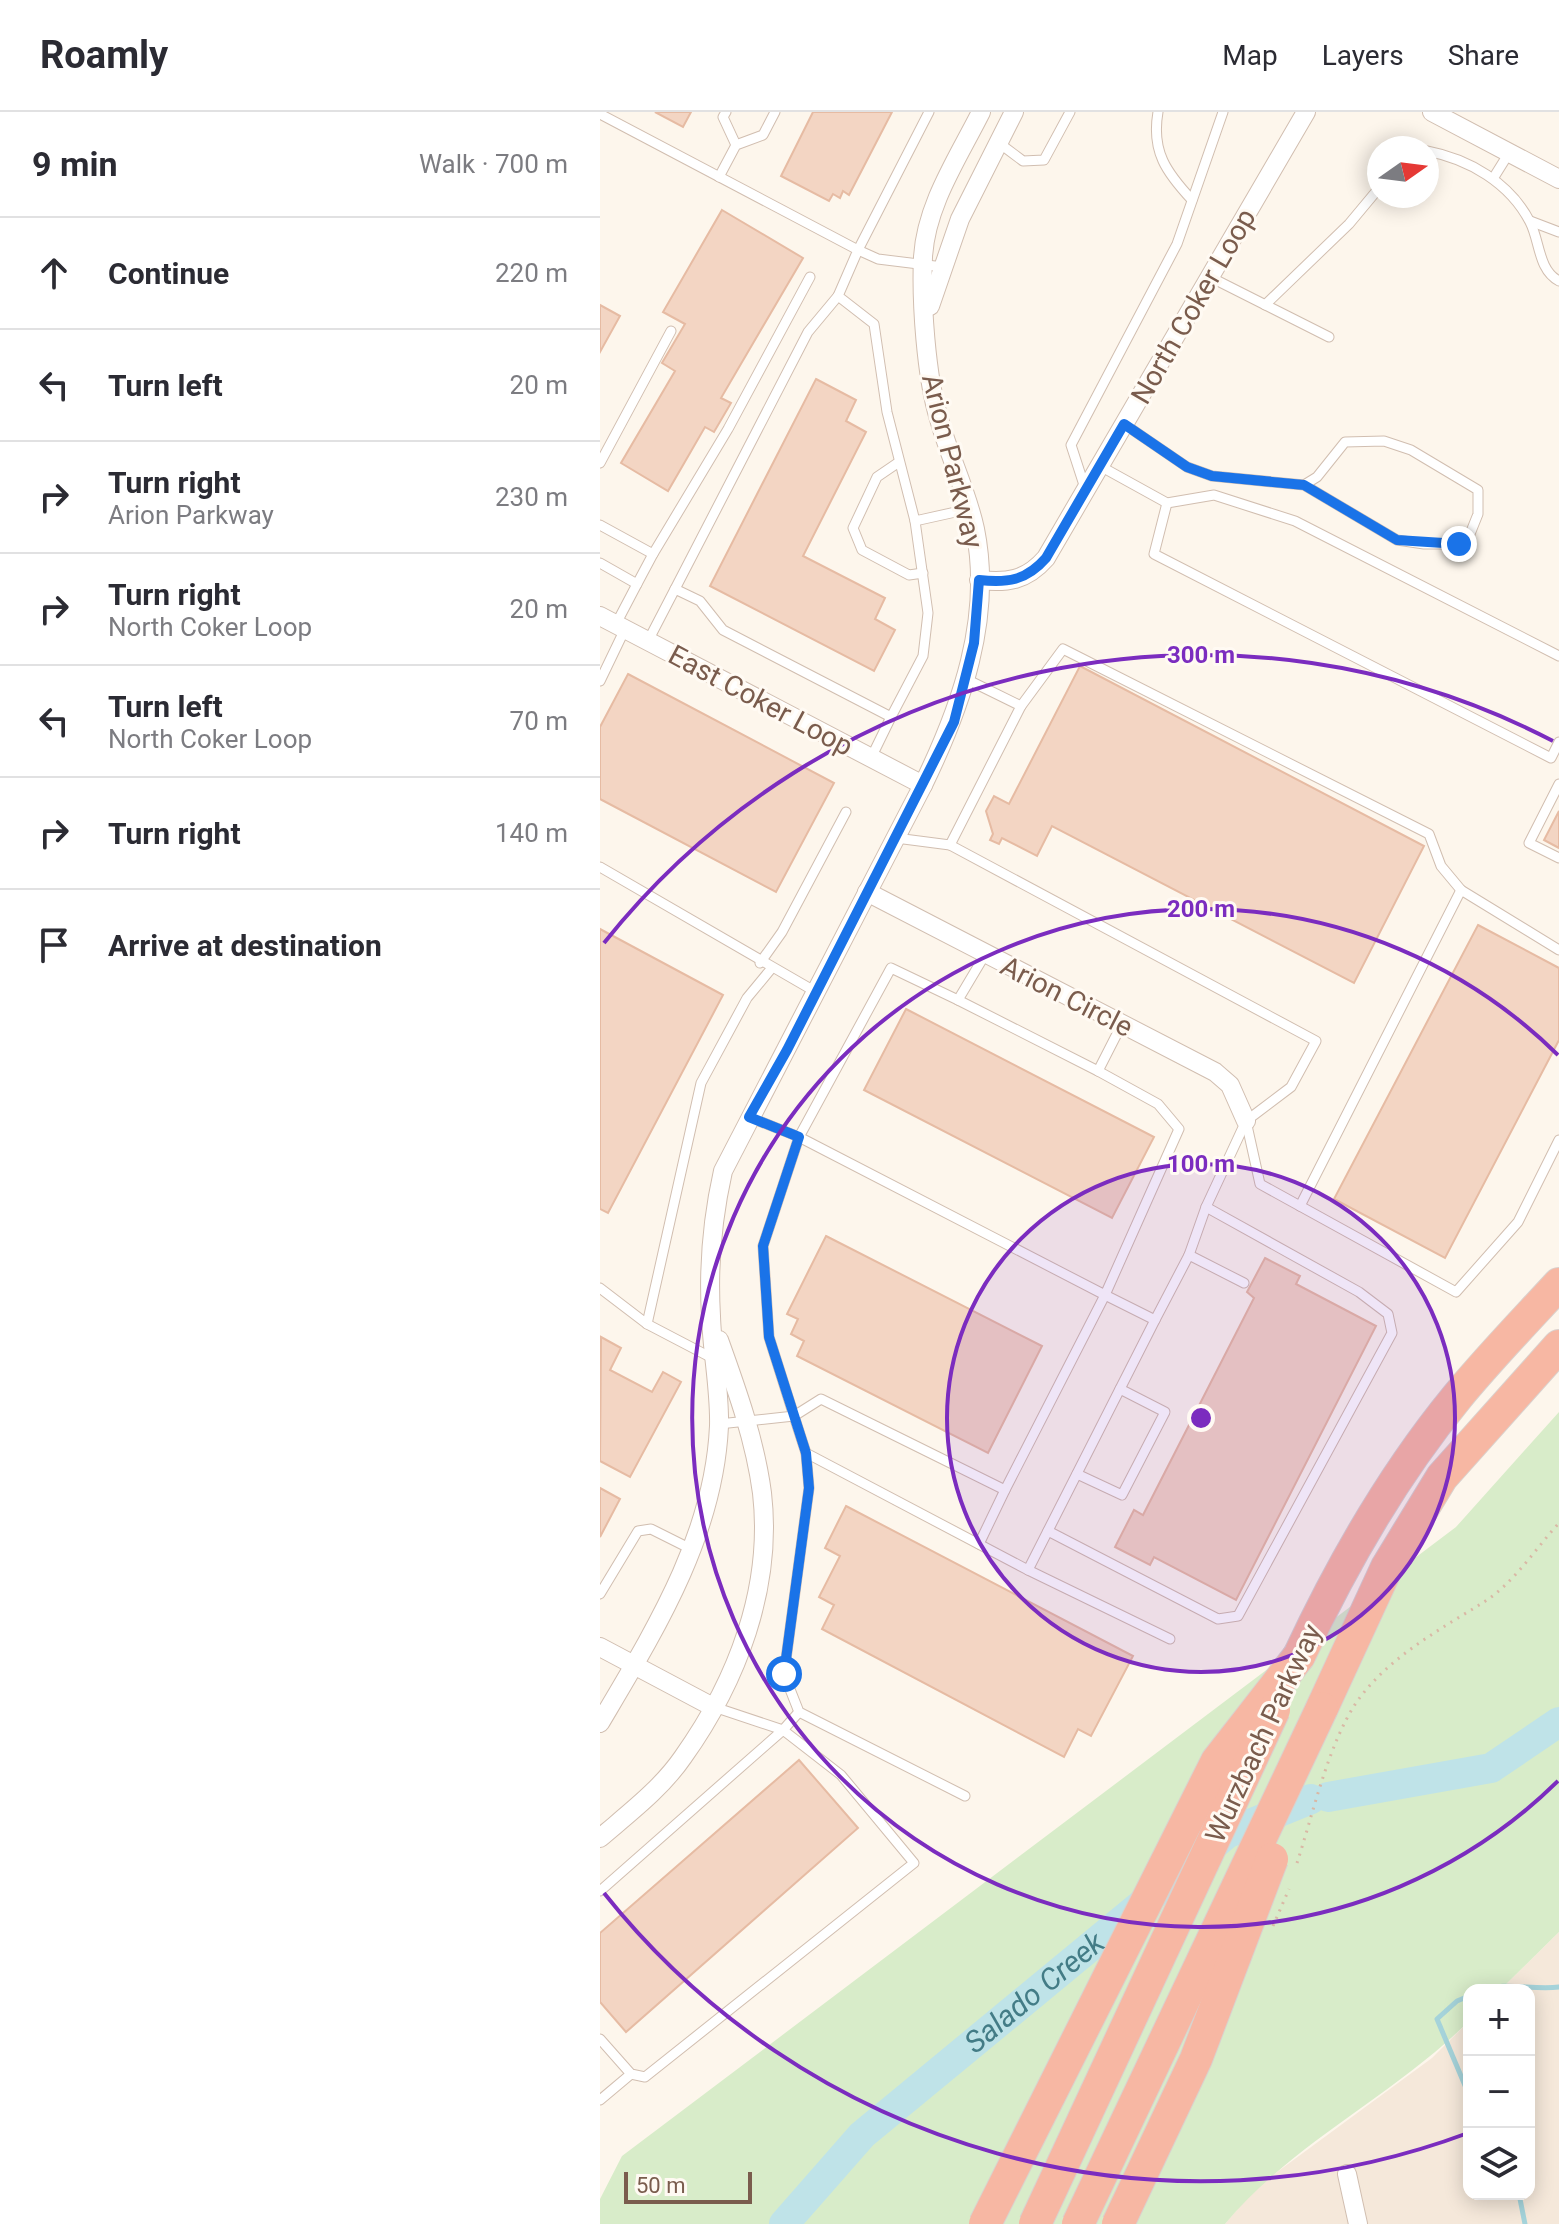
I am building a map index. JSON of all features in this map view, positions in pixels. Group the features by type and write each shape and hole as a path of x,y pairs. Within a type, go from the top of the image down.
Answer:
{"highway":[{"name":"Wurzbach Parkway","path":"1035,2224 1332,1587 1394,1481 1457,1396 1559,1284"},
{"name":"Wurzbach Parkway","path":"1078,2224 1387,1567 1442,1477 1559,1346"},
{"path":"985,2224 1217,1761 1299,1656"},
{"path":"1118,2224 1196,2059 1287,1820 1322,1708"}],"street":[{"name":"Arion Parkway","path":"603,1712 634,1665 692,1549 712,1490 719,1424 710,1315 711,1226 723,1171 923,785 954,722 966,679 974,643 979,580 975,531 938,419 931,384 926,316 933,266 933,207 981,112"},
{"name":"Arion Parkway","path":"933,266 1014,112"},
{"name":"North Coker Loop","path":"979,580 1007,583 1036,569 1086,490 1306,112"},
{"path":"1432,112 1559,179"},
{"name":"East Coker Loop","path":"614,623 923,785"},
{"name":"Arion Circle","path":"867,892 1215,1072 1230,1085 1246,1121"},
{"name":"Arion Parkway","path":"600,1838 647,1798 683,1758 733,1673 753,1620 763,1551 762,1495 746,1419 710,1315"},
{"path":"600,1647 713,1707"},
{"path":"1347,2174 1358,2224"}],"lane":[{"path":"726,112 723,117 736,145"},
{"path":"719,177 736,145 763,135 775,112"},
{"path":"648,641 808,332 838,296 858,250 929,112"},
{"path":"999,143 1023,161 1044,160 1070,112"},
{"path":"1158,112 1155,128 1164,170 1192,200"},
{"path":"1086,490 1071,445 1177,244 1223,112"},
{"path":"600,114 858,250 878,259 933,266"},
{"path":"1494,177 1509,153"},
{"path":"1439,156 1494,177 1530,221 1547,273 1559,281"},
{"path":"1265,305 1349,224 1367,202"},
{"path":"1530,221 1559,232"},
{"path":"600,681 614,623 728,429 810,277"},
{"path":"1210,277 1329,337"},
{"path":"838,296 874,324 887,412 915,521 928,613 923,656 871,758"},
{"path":"600,463 671,331"},
{"path":"1124,424 1187,467 1212,476 1304,485 1397,540 1459,544 1468,539 1478,514 1478,490 1411,450 1384,441 1345,442 1317,477 1304,485"},
{"path":"899,462 877,477 853,528 862,550 909,575 923,573"},
{"path":"1100,466 1167,503 1214,495 1295,521 1559,656"},
{"path":"1167,503 1154,554 1555,760 1559,742"},
{"path":"915,521 969,509"},
{"path":"600,525 653,554"},
{"path":"600,563 637,584"},
{"path":"675,589 700,601 723,630 891,717"},
{"path":"950,845 1021,706 1063,649 1429,834 1441,866 1461,890 1559,950"},
{"path":"966,679 1021,706"},
{"path":"1559,784 1529,843 1559,858"},
{"path":"760,963 782,932 846,812"},
{"path":"896,838 950,845 1316,1041 1291,1087 1246,1121 1206,1207 1189,1255 1028,1570"},
{"path":"600,867 760,963 816,992"},
{"path":"1300,1206 1461,890"},
{"path":"958,1000 986,953"},
{"path":"965,1796 799,1712 784,1674 809,1488 806,1453 769,1337 763,1246 799,1137 891,968 1158,1104 1179,1129 1105,1295 979,1544"},
{"path":"647,1324 701,1083 747,998 771,969"},
{"path":"1098,1071 1122,1024"},
{"path":"749,1117 799,1137 1155,1320"},
{"path":"1246,1121 1260,1184 1456,1292 1518,1222 1559,1140"},
{"path":"1048,1531 1218,1619 1238,1616 1392,1333 1388,1314 1359,1292 1206,1207"},
{"path":"1189,1255 1244,1283"},
{"path":"600,1288 647,1324 714,1359"},
{"path":"1077,1474 1122,1495 1165,1412 1120,1389"},
{"path":"719,1424 794,1416 821,1399 1005,1490"},
{"path":"806,1453 1028,1570 1170,1639"},
{"path":"600,1594 638,1531 651,1529 692,1549"},
{"path":"600,2039 631,2074 645,2077 914,1863 841,1775 783,1730 713,1707"},
{"path":"600,1891 783,1730 799,1712"},
{"path":"600,2100 631,2074"}],"path":[{"path":"1401,1658 1459,1614 1496,1592 1559,1523"}],"shaded area":[{"path":"1559,1932 1559,2224 1225,2224 1254,2189 1432,2058 1463,2027 1463,2200 1535,2200 1535,1984 1506,1984"}],"green space":[{"path":"1559,1412 1559,1932 1506,1984 1463,1984 1463,2027 1409,2073 1281,2169 1225,2224 600,2224 600,2199 622,2156 1456,1527"}],"building":[{"path":"655,112 691,112 683,127"},
{"path":"813,112 892,112 849,195 843,191 840,198 833,194 829,201 781,176"},
{"path":"722,210 803,258 721,398 731,403 714,432 705,427 668,491 621,463 675,371 662,363 685,324 663,312"},
{"path":"600,305 620,316 600,352"},
{"path":"816,379 856,400 846,421 866,432 803,556 885,598 875,619 895,630 874,671 710,586"},
{"path":"1080,666 1424,846 1354,983 1052,826 1037,856 1002,838 999,844 990,840 993,834 986,811 994,796 1009,804"},
{"path":"628,674 834,783 776,892 600,799 600,727"},
{"path":"1559,811 1559,848 1544,840"},
{"path":"1478,925 1559,968 1559,1040 1445,1258 1334,1199"},
{"path":"600,929 723,995 608,1213 600,1209"},
{"path":"906,1009 1154,1137 1112,1218 864,1090"},
{"path":"826,1236 1042,1346 988,1453 797,1356 804,1341 791,1334 798,1319 787,1314"},
{"path":"1265,1258 1300,1276 1296,1284 1376,1326 1236,1600 1154,1557 1150,1565 1115,1547 1134,1510 1143,1515 1254,1298 1247,1292"},
{"path":"601,1337 621,1348 610,1370 652,1392 663,1372 681,1382 630,1477 600,1461"},
{"path":"600,1488 620,1499 600,1537"},
{"path":"846,1506 1133,1656 1091,1736 1078,1729 1064,1757 822,1629 834,1605 819,1597 840,1556 825,1548"},
{"path":"799,1760 858,1828 626,2032 600,2002 600,1933"}],"waterway":[{"name":"Salado Creek","path":"1328,1797 1491,1768 1559,1722"},
{"name":"Salado Creek","path":"784,2224 862,2135 1228,1833 1311,1799"},
{"path":"1535,1988 1559,1987"},
{"path":"1463,1998 1437,2019 1463,2081"},
{"path":"1520,2200 1525,2224"}],"route":[{"path":"784,1674 809,1488 806,1453 769,1337 763,1246 799,1137 749,1117 787,1050 954,722 974,643 979,580 1007,583 1036,569 1046,558 1124,424 1160,445 1187,467 1212,476 1304,485 1397,540 1459,544"}]}
